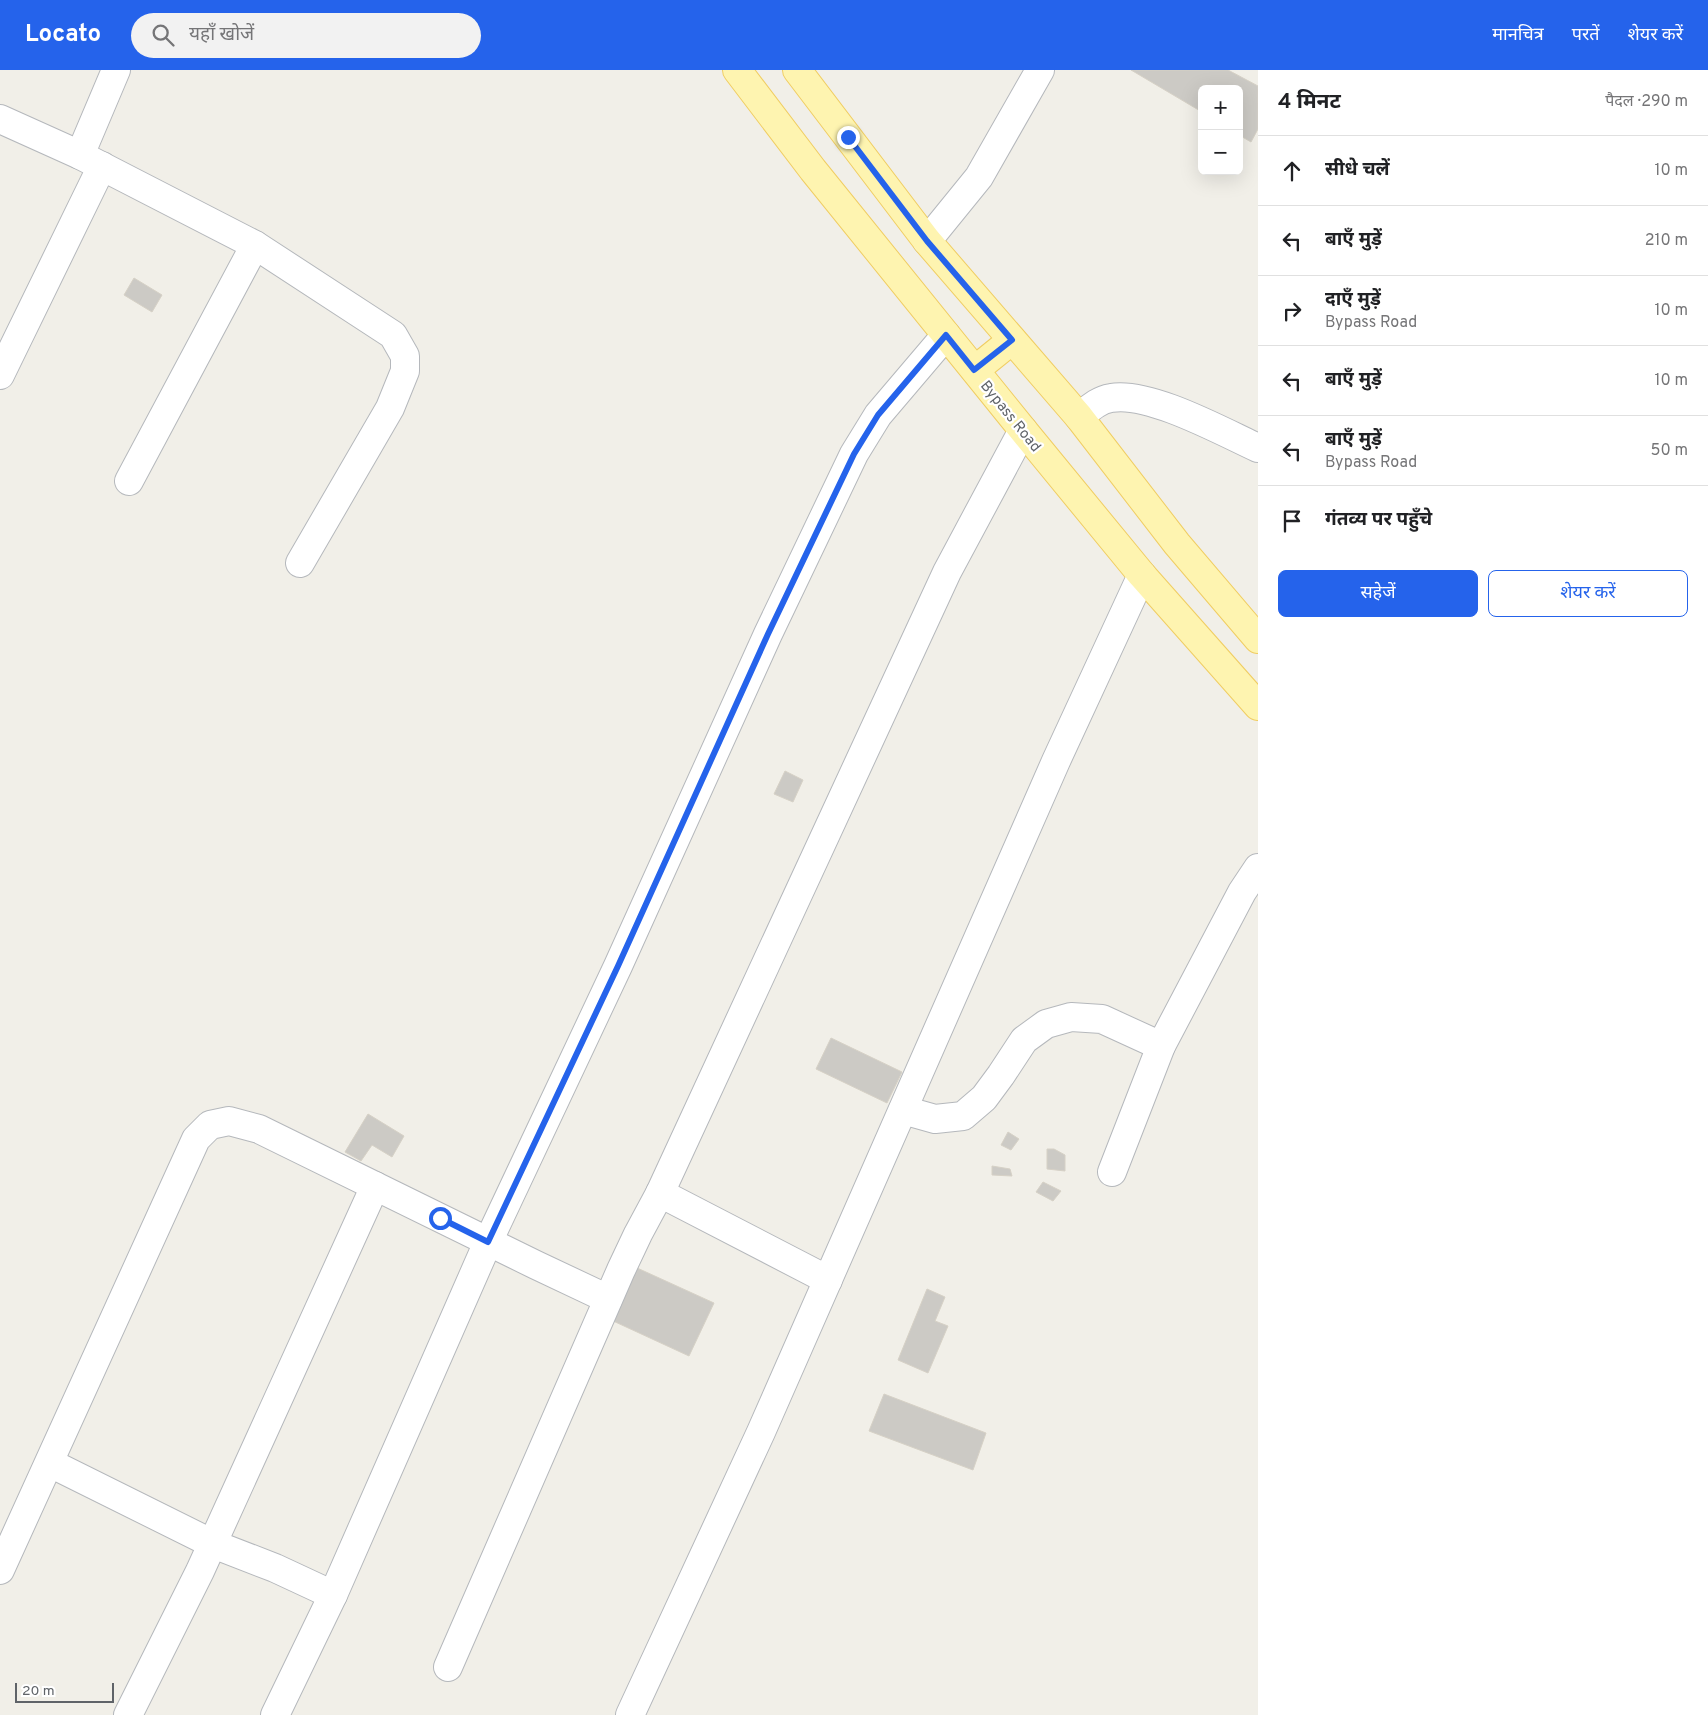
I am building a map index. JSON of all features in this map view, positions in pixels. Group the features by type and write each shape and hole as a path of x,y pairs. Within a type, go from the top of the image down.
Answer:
{"main road":[{"name":"Bypass Road","path":"738,70 813,170 1023,430 1142,575 1258,706"},
{"path":"803,72 927,241 1079,417 1177,544 1258,638"},
{"path":"974,370 1012,340"}],"street":[{"path":"0,375 91,161 116,70"},
{"path":"927,241 980,177 1040,70"},
{"path":"0,119 91,161 255,245 393,335 405,356 405,371 390,408 300,563"},
{"path":"129,481 255,245"},
{"path":"275,1715 333,1595 488,1242 618,966 764,643 854,454 878,415 946,335"},
{"path":"1079,417 1096,403 1112,398 1134,398 1176,410 1258,448"},
{"path":"448,1667 638,1234 660,1193 947,572 1023,430"},
{"path":"630,1715 761,1432 1056,761 1142,575"},
{"path":"1112,1172 1161,1046 1242,892 1258,868"},
{"path":"902,1110 935,1119 963,1116 984,1098 1024,1040 1046,1024 1071,1017 1102,1019 1161,1046"},
{"path":"0,1570 196,1139 210,1125 229,1121 259,1129 608,1299"},
{"path":"128,1715 213,1544 375,1186"},
{"path":"660,1193 828,1280"},
{"path":"50,1463 213,1544 276,1568 333,1595"}],"building":[{"path":"1131,70 1228,70 1258,86 1258,129 1251,142 1243,137 1243,85 1198,85 1198,110"},
{"path":"134,278 162,295 152,312 124,295"},
{"path":"785,771 803,780 793,802 774,794"},
{"path":"831,1038 902,1072 887,1103 816,1069"},
{"path":"368,1114 404,1136 392,1157 372,1145 361,1161 345,1152"},
{"path":"1008,1132 1019,1139 1011,1150 1001,1145"},
{"path":"1047,1149 1054,1149 1065,1155 1065,1171 1047,1169"},
{"path":"992,1166 1010,1169 1012,1176 992,1175"},
{"path":"1043,1182 1061,1191 1053,1201 1036,1192"},
{"path":"635,1267 714,1303 689,1356 611,1320"},
{"path":"927,1289 945,1297 935,1321 948,1326 928,1373 898,1360"},
{"path":"884,1394 986,1433 973,1470 869,1431"}],"route":[{"path":"440,1218 488,1242 618,966 777,616 854,454 878,415 946,335 974,370 1012,340 927,241 848,137"}]}
